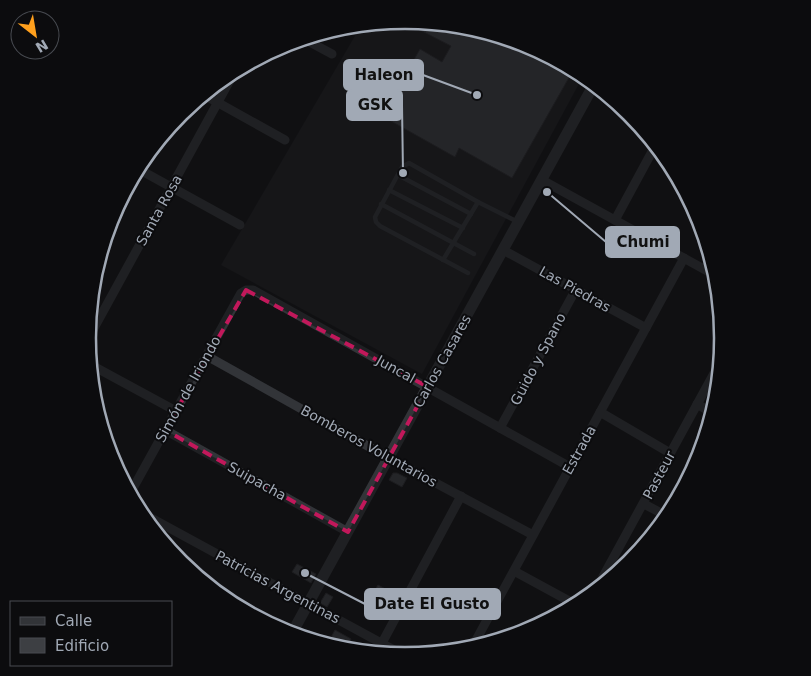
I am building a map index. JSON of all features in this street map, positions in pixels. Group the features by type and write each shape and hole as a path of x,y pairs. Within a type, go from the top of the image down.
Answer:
{"street":[{"path":"312,43 332,54"},
{"name":"Santa Rosa","path":"97,323 227,86"},
{"name":"Carlos Casares","path":"295,627 591,91"},
{"path":"210,98 285,140"},
{"path":"614,220 652,151"},
{"path":"144,172 240,224"},
{"path":"542,180 707,271"},
{"name":"Las Piedras","path":"504,250 646,328"},
{"name":"Estrada","path":"477,639 684,258"},
{"name":"Guido y Spano","path":"500,428 576,289"},
{"name":"Juncal","path":"246,290 253,290 570,467"},
{"name":"Simón de Iriondo","path":"133,483 176,411 242,293 246,290"},
{"name":"Bomberos Voluntarios","path":"207,356 389,458 533,535"},
{"path":"98,369 176,411"},
{"name":"Pasteur","path":"604,575 712,377"},
{"path":"697,404 706,409"},
{"path":"600,412 670,453"},
{"name":"Suipacha","path":"165,430 348,532"},
{"path":"382,643 461,496"},
{"path":"644,504 661,513"},
{"name":"Patricias Argentinas","path":"156,521 389,647"},
{"path":"514,571 568,601"}],"lane":[{"path":"468,273 380,226 376,222 375,217 381,204 402,167 409,164 519,222"},
{"path":"398,176 471,214"},
{"path":"389,190 462,228"},
{"path":"443,260 478,202"},
{"path":"381,204 474,254"}],"highlighted area":[{"path":"246,290 428,387 348,532 165,430"}],"shaded area":[{"path":"385,29 426,29 486,39 524,52 560,70 580,83 422,374 221,265 357,33"}],"building":[{"path":"418,29 446,31 486,39 524,52 570,76 512,178 459,148 455,157 382,116 420,49 442,62 451,46"},
{"path":"393,473 407,478 402,487 389,480"},
{"path":"297,564 316,574 311,583 292,572"},
{"path":"378,585 400,597 394,607 372,595"},
{"path":"326,593 333,597 327,607 320,603"},
{"path":"335,630 351,639 350,642 331,638"}],"place":[{"name":"Haleon","path":"477,95"},
{"name":"GSK","path":"403,173"},
{"name":"Chumi","path":"547,192"},
{"name":"Date El Gusto","path":"305,573"}]}
